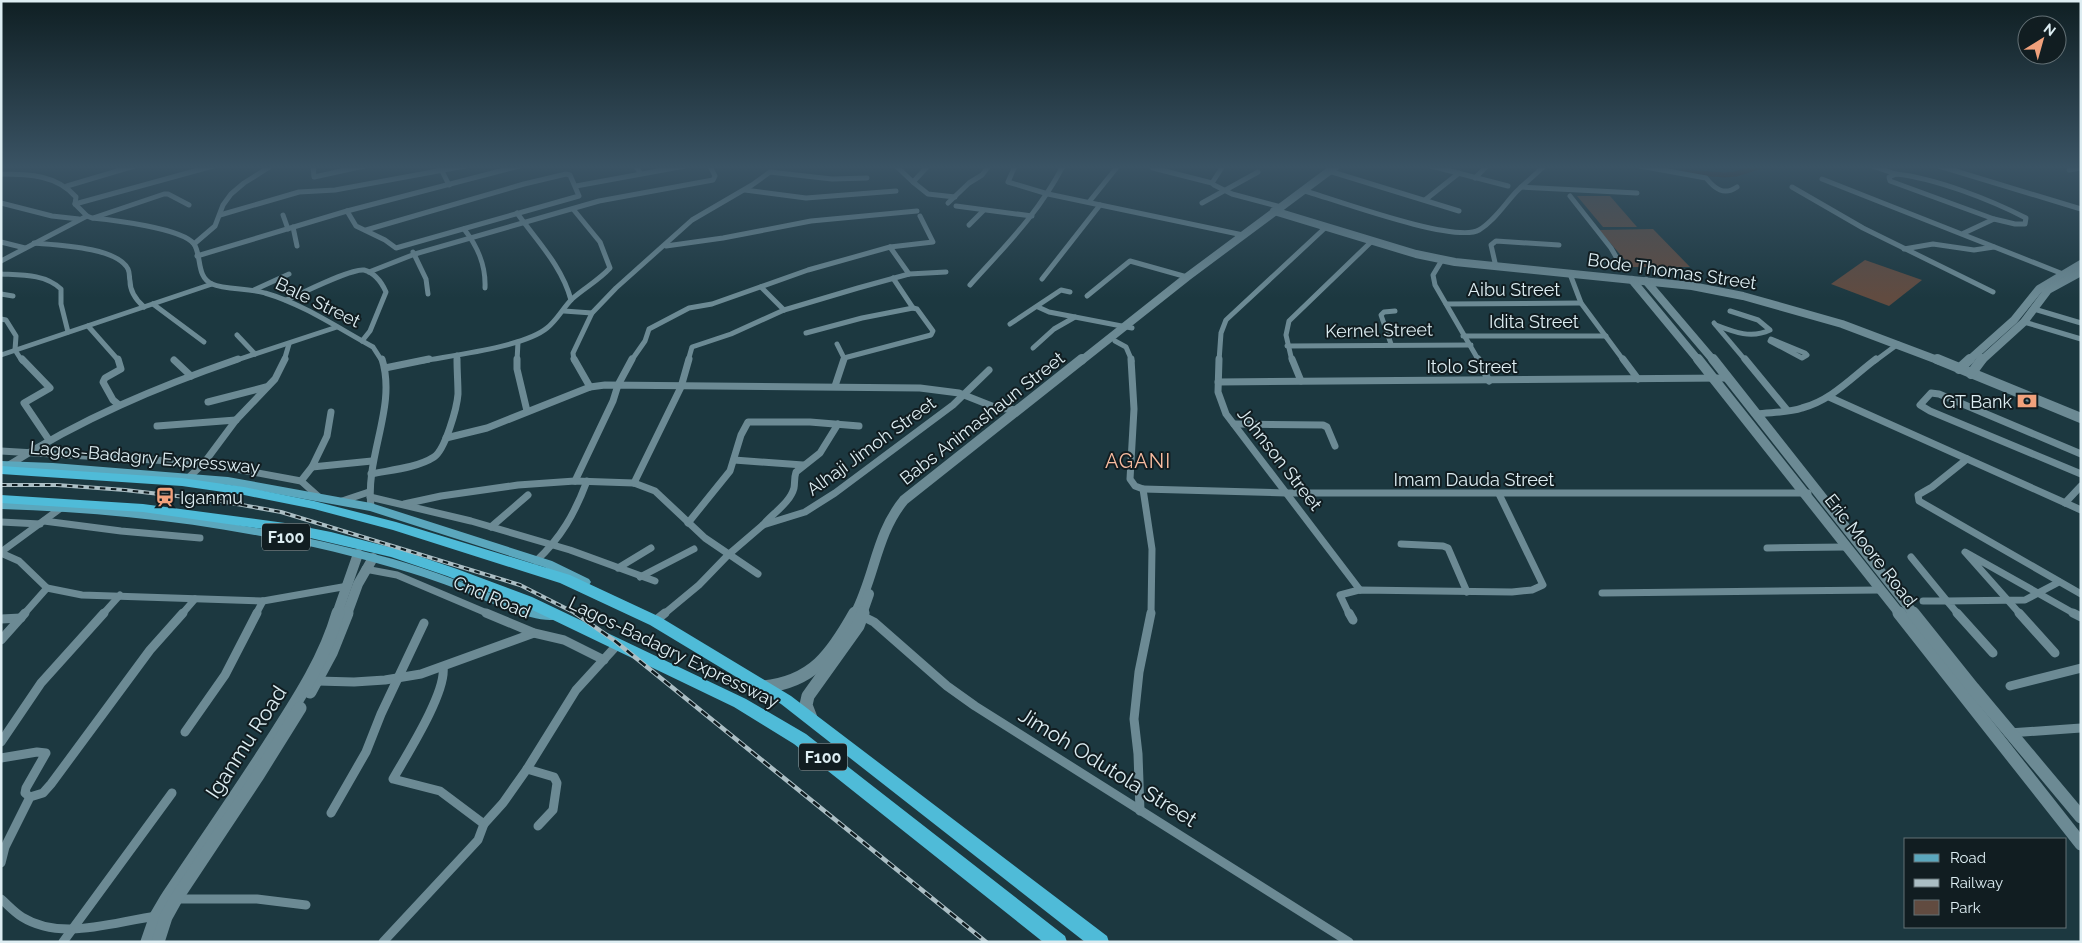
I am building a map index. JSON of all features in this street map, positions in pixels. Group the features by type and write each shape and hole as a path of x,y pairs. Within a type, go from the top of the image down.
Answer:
{"highway":[{"name":"Lagos-Badagry Expressway","path":"4,467 182,482 244,491 314,505 396,526 532,567 565,579 656,622 763,686 811,718 1100,942"},
{"name":"F100","path":"1,499 72,502 201,514 294,530 377,548 518,597 560,616"},
{"name":"Lagos-Badagry Expressway","path":"560,616 740,703 800,739 1058,942"}],"main road":[{"name":"Bode Thomas Street","path":"1278,210 1326,227 1442,260 1570,274 1627,273 1646,281 1722,291 1777,303 1838,321 2081,418"},
{"name":"Babs Animashaun Street","path":"950,465 1115,341 1187,277 1278,210"},
{"name":"Babs Animashaun Street","path":"811,718 806,705 808,696 833,663 859,614 894,520 912,499 1005,414 1019,409 1129,327 1278,210"},
{"path":"2009,330 2039,289 2080,267"},
{"name":"Eric Moore Road","path":"1627,273 1713,377 1845,547 1994,732 2081,844"},
{"path":"1959,369 1973,362 2009,330 2024,322 2048,290 2067,275"},
{"name":"Eric Moore Road","path":"1646,281 1727,378 1862,549 2081,817"},
{"path":"1932,357 1973,362 1990,382"},
{"path":"1971,374 1973,362"},
{"name":"Lagos-Badagry Expressway","path":"4,467 53,466 228,481 342,502 370,499 536,561 601,590 623,605"},
{"name":"Lagos-Badagry Expressway","path":"1,504 144,514 276,534 372,558 449,581 507,604 546,615 560,616"},
{"name":"Iganmu Road","path":"158,942 161,916 176,899 258,777 317,681 342,628 358,554"},
{"name":"Iganmu Road","path":"147,942 161,916 309,682 351,586 372,558"},
{"name":"Babs Animashaun Street","path":"763,686 793,682 810,674 859,614"}],"street":[{"path":"28,210 52,216 79,219 113,210"},
{"path":"1,355 212,284 203,276 194,244 184,236 134,223 90,217 82,210"},
{"path":"194,244 215,226 221,210"},
{"path":"220,215 239,210"},
{"path":"197,256 351,210"},
{"path":"366,230 437,210"},
{"path":"347,211 352,223 385,240 393,247 410,246 528,210"},
{"path":"369,272 414,254 472,239 567,210"},
{"path":"576,210 600,242 610,268 599,280 571,300 564,311 541,333 518,342 385,368 384,410 372,461 370,499 404,504 491,527 597,559 655,582"},
{"path":"590,387 574,360 573,353 592,314 616,288 692,220 710,210"},
{"path":"978,210 1032,216"},
{"path":"970,286 1036,210"},
{"path":"1042,280 1096,210"},
{"path":"1124,210 1243,235"},
{"path":"1373,210 1462,235 1470,234 1477,230 1500,210"},
{"path":"1581,210 1611,248 1627,273"},
{"path":"1831,210 1993,292"},
{"path":"1904,210 2067,275"},
{"path":"1969,210 2014,224 2024,224 2027,221 2026,218 2011,210"},
{"path":"969,225 983,211"},
{"path":"517,213 564,281 571,300"},
{"path":"575,481 598,434 627,366 653,326 689,308 712,304 808,270 890,247 933,242 918,213 811,221 723,238 665,246"},
{"path":"283,215 291,228 297,246"},
{"path":"1,261 79,219"},
{"path":"1964,233 1994,219"},
{"name":"Johnson Street","path":"1326,227 1226,320 1220,335 1218,382 1221,406 1360,590"},
{"path":"464,229 477,245 486,273 486,288"},
{"path":"1301,381 1285,332 1289,321 1372,241"},
{"path":"1496,267 1491,245 1496,241 1559,245"},
{"path":"1,242 25,248"},
{"path":"34,244 83,249 116,258 127,268 136,300 144,307"},
{"path":"1904,248 1932,244 1974,250 1994,247"},
{"path":"410,246 426,279 428,294"},
{"path":"890,247 909,274"},
{"path":"1442,260 1433,279 1489,380"},
{"path":"1087,296 1130,261 1187,277"},
{"path":"286,300 353,271 363,269 369,272 384,284 386,292 370,332 362,341"},
{"path":"634,483 681,387 692,347 724,337 784,310 892,278 909,274 946,272"},
{"path":"1,274 33,277 58,284 61,289 61,304 68,332"},
{"path":"254,290 289,274"},
{"path":"1570,274 1581,303 1638,379"},
{"path":"844,358 931,336 933,331 916,309 913,308 892,278"},
{"name":"Bale Street","path":"212,284 254,290 286,300 378,351 385,368"},
{"path":"761,287 784,310"},
{"path":"1010,324 1062,290 1070,292"},
{"path":"1,294 13,296"},
{"name":"Aibu Street","path":"1446,304 1581,303"},
{"path":"154,304 204,342"},
{"path":"1038,307 1049,312 1129,327"},
{"path":"806,333 862,318 913,308"},
{"path":"2034,309 2081,323"},
{"path":"564,311 592,314"},
{"path":"1391,344 1381,315 1384,312 1395,311"},
{"path":"1730,311 1758,320 1770,330 1763,335 1747,335"},
{"path":"1033,348 1054,329 1075,317"},
{"path":"1,319 6,320 16,336 15,350 26,366 50,388 26,401 24,404 49,440"},
{"path":"2024,322 2081,339"},
{"path":"1771,339 1770,341 1797,356 1802,358 1807,355 1771,339 1747,335 1714,324 1787,410"},
{"path":"88,326 121,364 121,369 105,378 103,382 113,400 119,405"},
{"path":"4,467 49,440 119,405 191,376 337,328"},
{"path":"237,335 255,354"},
{"name":"Idita Street","path":"1463,336 1606,336"},
{"path":"1115,341 1126,347 1133,363 1134,409 1130,479 1135,486 1143,489 1152,549 1151,616 1139,672 1134,719 1138,754 1140,811"},
{"path":"518,342 517,369 527,411"},
{"path":"188,478 204,462 236,420 280,371 289,344"},
{"path":"835,386 844,358 837,344"},
{"path":"1756,414 1810,406 1829,397 1898,344"},
{"name":"Kernel Street","path":"1288,346 1470,345"},
{"path":"371,474 410,466 433,458 441,451 458,395 457,355"},
{"path":"174,360 191,376"},
{"name":"Alhaji Jimoh Street","path":"656,622 763,525 805,512 829,497 936,418 989,370"},
{"name":"Itolo Street","path":"1218,382 1727,378"},
{"path":"446,438 479,430 590,387 618,385 920,388 964,394 1005,414"},
{"path":"208,402 266,387"},
{"path":"2081,454 1939,394 1931,393 1920,405 1930,411 2081,474"},
{"path":"1829,397 2081,510"},
{"path":"301,481 312,467 327,436 331,412"},
{"path":"157,426 236,420"},
{"path":"688,523 724,480 734,460 744,426 753,420 859,426"},
{"path":"763,525 774,512 786,504 795,485 794,477 803,465 820,453 838,424"},
{"path":"1234,424 1323,425 1327,427 1335,446"},
{"path":"1,452 204,462 301,481 319,498"},
{"path":"1967,459 1932,487 1918,494 1919,501 2081,594"},
{"path":"734,460 803,465"},
{"path":"312,467 372,461"},
{"path":"404,504 508,486 575,481 634,483 655,491 688,523 728,555 758,574"},
{"path":"536,561 554,546 566,530 587,481"},
{"path":"2065,503 2081,486"},
{"name":"Imam Dauda Street","path":"1143,489 1286,493 1819,493"},
{"path":"1353,620 1340,596 1360,590 1467,592 1540,589 1543,585 1530,553 1499,494"},
{"path":"491,527 528,495"},
{"path":"61,508 1,552 19,561 34,578 47,588 82,594 263,601 351,586"},
{"path":"1,522 42,522 121,532 200,538"},
{"path":"1401,544 1448,548 1467,592"},
{"path":"1767,548 1845,547"},
{"path":"618,568 651,548"},
{"path":"640,577 694,549"},
{"path":"2055,653 1965,552 2081,617"},
{"path":"1911,557 1992,653"},
{"name":"Cnd Road","path":"364,569 397,575 534,632 564,640 604,660"},
{"path":"1923,601 2025,600 2058,582"},
{"path":"1,640 47,588"},
{"path":"1602,593 1880,590"},
{"path":"1,742 15,718 37,688 120,595"},
{"path":"1,863 5,847 30,797 42,793 51,784 150,650 195,599"},
{"path":"185,732 225,675 263,601"},
{"name":"Jimoh Odutola Street","path":"859,614 874,622 908,653 961,696 1349,942"},
{"path":"1,619 21,618"},
{"path":"331,813 366,752 381,714 424,623"},
{"path":"317,681 354,682 421,674 443,667 459,658 489,650 534,632"},
{"path":"383,942 478,840 484,824 503,803 527,769 576,690 618,644"},
{"path":"443,667 444,673 435,700 415,742 393,779 440,791 484,824"},
{"path":"2010,686 2081,668"},
{"path":"1994,732 2011,733 2081,728"},
{"path":"1,758 37,752 46,753 26,788 25,793 30,797"},
{"path":"527,769 554,777 557,783 553,810 538,826"},
{"path":"63,942 172,793"},
{"path":"1,899 22,917 38,924 74,928 161,916"},
{"path":"176,899 257,899 306,905"}],"green space":[{"path":"1589,210 1622,210 1637,227 1603,227"},
{"path":"1653,229 1690,267 1631,267 1599,230"},
{"path":"1865,260 1922,280 1889,306 1831,284"}],"railway":[{"path":"1,485 57,485 125,490 220,501 281,512 520,585 577,614"},
{"path":"575,613 615,641 986,942"}],"place":[{"name":"GT Bank","path":"2027,401"},
{"name":"Iganmu","path":"165,497"}],"district":[{"name":"AGANI","path":"1138,461"}]}
